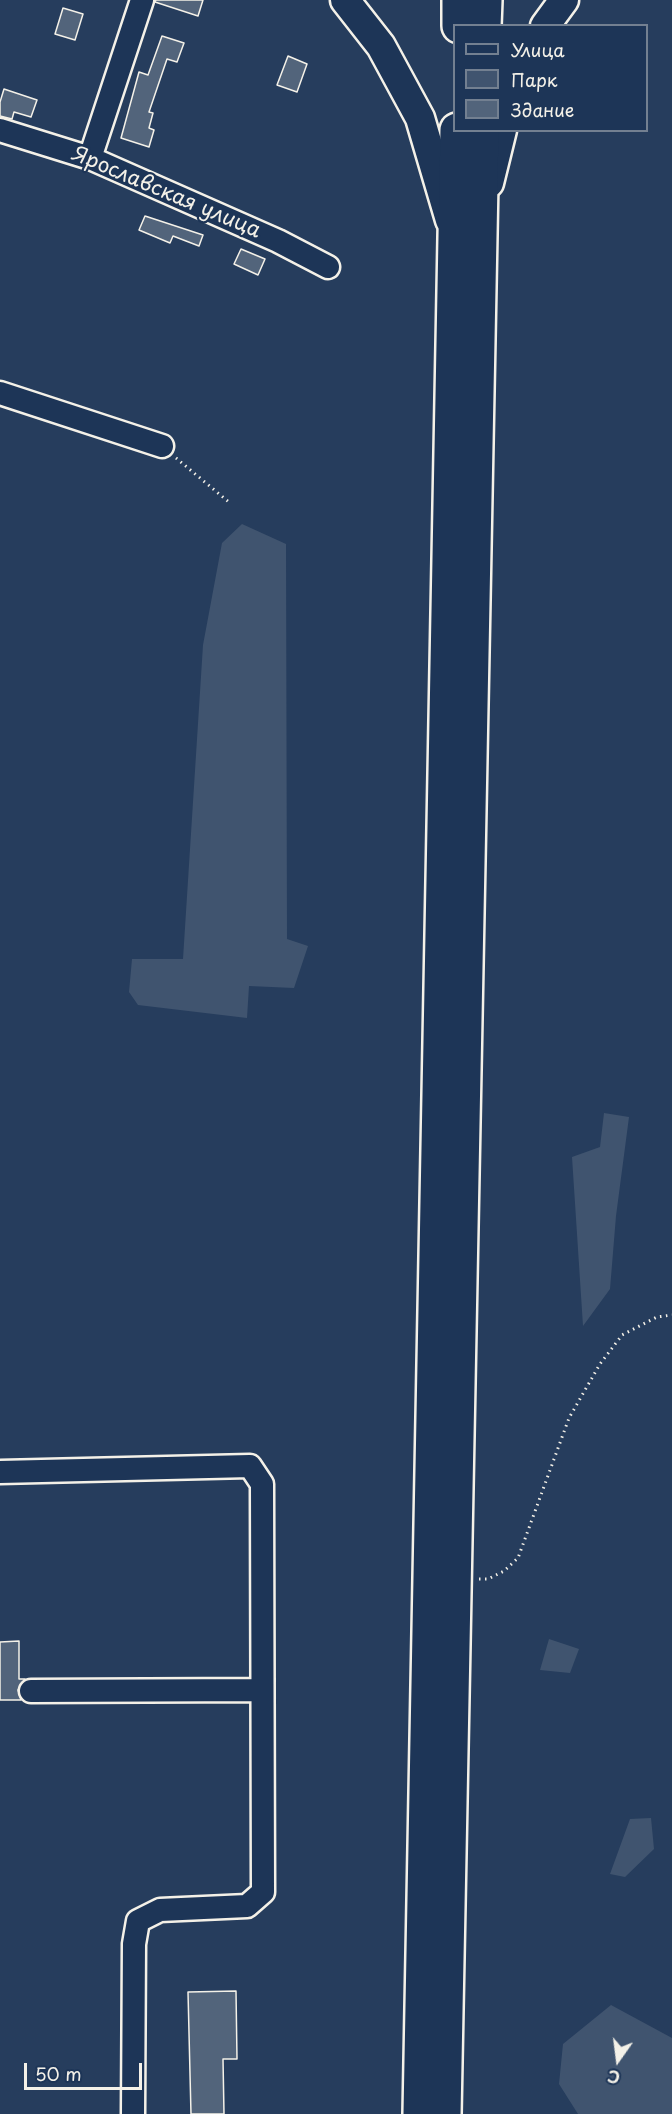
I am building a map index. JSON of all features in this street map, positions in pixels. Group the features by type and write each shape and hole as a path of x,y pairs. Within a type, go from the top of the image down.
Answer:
{"highway":[{"path":"459,0 459,24"},
{"path":"484,24 485,0"},
{"path":"444,2114 454,1577 468,228 457,132"},
{"path":"420,2114 468,228 482,132"}],"main road":[{"path":"345,0 381,46 420,118 468,228"},
{"path":"546,24 564,0"},
{"path":"468,228 501,132"}],"street":[{"path":"90,158 142,0"},
{"name":"Ярославская улица","path":"0,130 90,158 278,241 328,267"},
{"path":"0,393 162,446"},
{"path":"0,1472 250,1466 261,1484 263,1892 247,1906 159,1910 138,1921 134,1944 133,2114"},
{"path":"31,1691 262,1690"}],"path":[{"path":"162,446 230,503"},
{"path":"454,1577 488,1580 504,1571 518,1558 569,1418 600,1364 622,1335 657,1317 672,1315"}],"green space":[{"path":"242,524 286,544 287,939 308,946 294,988 249,986 247,1018 138,1005 129,992 132,959 183,959 203,645 222,543"},
{"path":"604,1113 629,1117 616,1216 610,1289 583,1326 572,1157 600,1147"},
{"path":"549,1639 579,1649 570,1673 540,1670"},
{"path":"651,1818 654,1849 625,1877 610,1874 630,1819"},
{"path":"611,2005 672,2038 672,2114 578,2114 559,2084 563,2044"}],"building":[{"path":"156,0 203,0 198,16 155,2"},
{"path":"63,8 83,14 75,40 55,34"},
{"path":"162,36 184,43 177,62 167,59 149,112 153,113 149,128 154,130 149,147 121,138 139,72 148,75"},
{"path":"288,56 307,64 297,92 277,85"},
{"path":"4,89 37,100 31,117 14,112 12,119 0,116 0,102"},
{"path":"145,216 203,235 199,246 173,236 170,243 139,230"},
{"path":"241,249 265,259 258,275 234,264"},
{"path":"19,1641 19,1679 25,1679 18,1690 21,1700 0,1700 0,1642"},
{"path":"236,1991 237,2059 223,2059 224,2114 191,2114 188,1992"}]}
